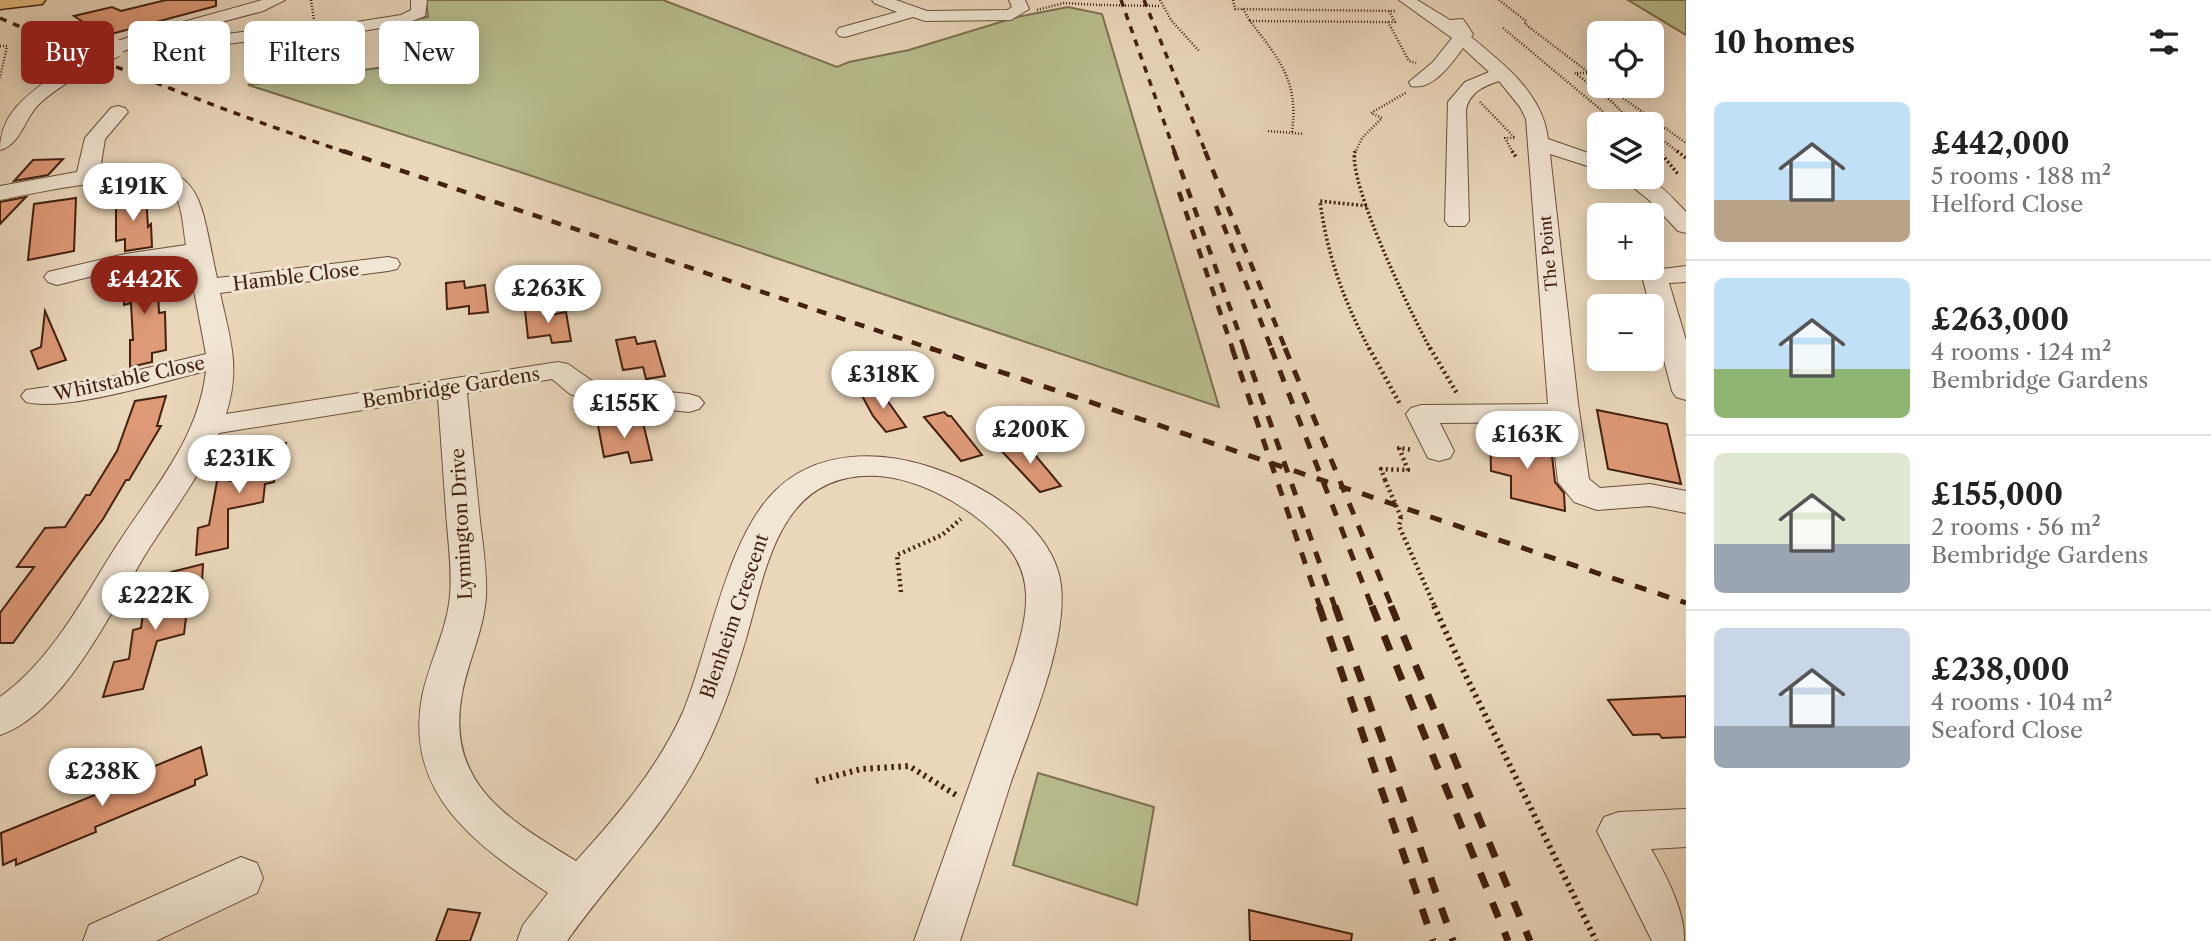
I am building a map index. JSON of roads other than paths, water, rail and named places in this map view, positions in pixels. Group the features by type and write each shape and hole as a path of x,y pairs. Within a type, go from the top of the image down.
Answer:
{"main road":[{"path":"0,3 35,0"}],"street":[{"path":"0,144 16,125 24,108 72,70 115,48 163,30 244,12 277,0"},
{"path":"230,38 258,35 273,40 405,19 419,12 419,0"},
{"path":"880,0 913,12 940,17 991,16 1018,6"},
{"name":"The Point","path":"1413,5 1431,13 1460,37 1516,86 1531,105 1540,143 1564,413 1574,481 1585,494 1597,499 1650,495 1686,502"},
{"path":"845,32 913,12"},
{"path":"1418,82 1437,68 1460,37"},
{"path":"1457,220 1456,110 1461,93 1469,86 1501,74"},
{"path":"0,110 24,108"},
{"path":"87,179 95,138 118,112"},
{"path":"1540,143 1587,159"},
{"path":"0,193 87,179 146,175 180,185 189,201 221,359 219,391 207,426 191,459 63,656 25,699 0,719"},
{"path":"1648,189 1686,226"},
{"path":"52,278 125,261 198,250"},
{"name":"Hamble Close","path":"205,287 388,264"},
{"path":"1686,274 1656,276 1686,391"},
{"name":"Whitstable Close","path":"30,396 97,389 221,359"},
{"name":"Bembridge Gardens","path":"207,426 452,387 562,364 580,388 593,393 689,403"},
{"name":"Lymington Drive","path":"452,387 468,583 462,632 439,712 440,746 445,765 462,800 476,817 494,833 578,887"},
{"path":"1428,451 1421,414 1564,413"},
{"name":"Blenheim Crescent","path":"540,941 578,887 617,847 661,788 688,742 707,699 754,547 769,520 786,498 819,475 857,466 875,465 895,467 922,475 1004,521 1026,543 1040,568 1045,599 1030,669 937,941"},
{"path":"1668,925 1619,831 1686,828"},
{"path":"106,941 241,877"}],"railway":[{"path":"1121,0 1175,153"},
{"path":"1144,0 1206,153"},
{"path":"0,18 172,89 348,153"},
{"path":"343,151 935,350"},
{"path":"1174,151 1245,350"},
{"path":"1205,151 1286,350"},
{"path":"1179,192 1233,350"},
{"path":"1216,206 1272,350"},
{"path":"930,348 1271,463"},
{"path":"1232,348 1271,463"},
{"path":"1244,348 1286,468"},
{"path":"1271,348 1323,480"},
{"path":"1285,348 1342,487"},
{"path":"1271,463 1286,468"},
{"path":"1271,463 1320,607"},
{"path":"1286,468 1323,480"},
{"path":"1286,468 1335,607"},
{"path":"1323,480 1342,487"},
{"path":"1323,480 1372,607"},
{"path":"1342,487 1686,603"},
{"path":"1342,487 1392,607"},
{"path":"1319,606 1433,941"},
{"path":"1335,606 1453,941"},
{"path":"1372,606 1508,941"},
{"path":"1391,606 1530,941"}]}
